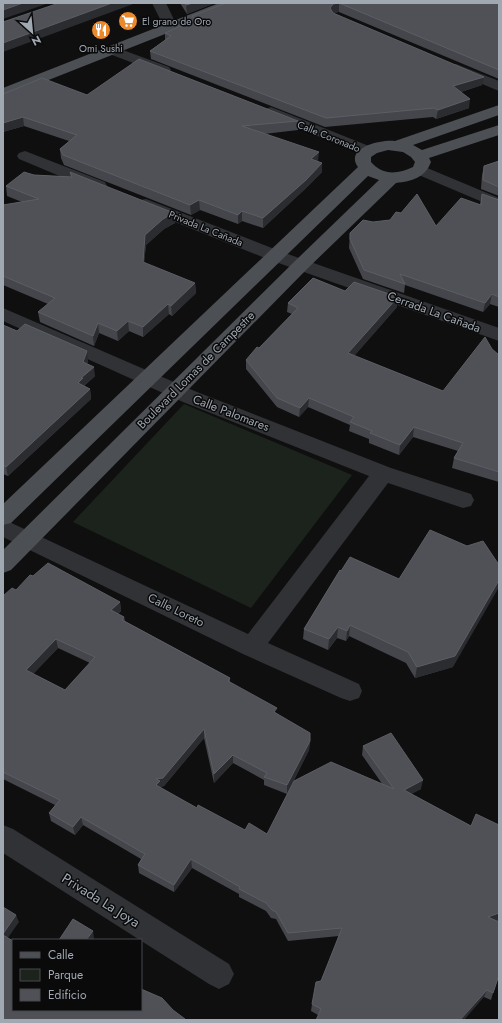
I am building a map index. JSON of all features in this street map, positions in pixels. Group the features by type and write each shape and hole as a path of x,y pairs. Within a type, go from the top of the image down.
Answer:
{"main road":[{"path":"3,93 231,3"},
{"path":"3,517 276,256 379,146 398,145 499,110"},
{"path":"367,160 381,176 391,178 410,176 420,163 499,130"},
{"path":"398,145 415,152 420,163"},
{"name":"Boulevard Lomas de Campestre","path":"3,564 301,265 391,178"}],"street":[{"path":"159,3 170,26"},
{"path":"112,50 178,76"},
{"path":"440,61 499,86"},
{"name":"Calle Coronado","path":"258,108 367,160"},
{"name":"Privada La Cañada","path":"25,156 301,265"},
{"path":"420,163 499,204"},
{"name":"Cerrada La Cañada","path":"301,265 499,335"},
{"name":"Calle Palomares","path":"3,314 175,391 383,473 463,500"},
{"path":"252,647 383,473"},
{"name":"Calle Loreto","path":"3,527 252,647 350,691"},
{"name":"Privada La Joya","path":"3,838 219,974"}],"green space":[{"path":"184,404 352,475 251,608 73,522"}],"building":[{"path":"3,3 23,3 3,10"},
{"path":"59,3 112,3 3,43 3,22"},
{"path":"226,3 339,3 333,4 330,8 333,13 484,77 453,86 470,99 438,110 434,108 326,118 150,51 171,36 165,33 195,20 192,16"},
{"path":"339,3 499,3 499,70"},
{"path":"139,59 298,121 242,126 319,152 311,159 322,163 306,180 263,218 242,211 238,215 199,200 190,205 63,155 60,149 77,135 23,117 3,123 3,94 42,78 87,95"},
{"path":"499,161 499,187 483,180 484,166"},
{"path":"24,172 34,175 72,177 70,172 174,213 163,219 145,235 143,262 195,283 171,306 168,304 143,327 128,321 117,331 98,323 93,336 38,312 55,298 3,276 3,205 39,199 6,186"},
{"path":"417,194 436,226 461,198 481,205 482,194 499,200 499,297 492,294 485,303 400,274 405,284 364,270 350,239 350,233 363,220 373,222 390,220 396,212 401,213"},
{"path":"313,278 345,291 354,282 398,297 348,353 443,391 485,337 492,349 499,355 499,472 454,458 463,443 414,427 400,445 370,433 372,431 350,422 354,417 309,398 300,408 277,398 246,360 257,347 259,348 298,308 288,303"},
{"path":"25,324 87,351 83,362 94,367 81,378 83,378 78,383 90,389 6,467 3,465 3,325 17,331"},
{"path":"430,530 467,546 483,541 499,565 499,580 455,656 417,667 408,652 350,625 347,631 338,627 329,639 304,629 340,570 341,571 350,557 399,579"},
{"path":"48,563 120,602 111,610 124,617 122,620 230,678 228,681 277,708 274,712 310,733 310,741 287,785 264,777 267,773 233,755 214,774 204,729 163,778 156,779 160,781 156,785 197,808 198,805 245,830 249,823 267,834 294,781 331,762 394,789 363,746 391,733 423,780 404,790 471,826 476,814 499,825 499,913 488,917 499,922 499,975 493,993 487,990 460,1020 316,1020 321,1009 312,1004 316,982 321,981 342,928 288,933 276,912 266,903 239,889 240,887 191,859 174,885 138,865 145,854 81,817 73,827 49,813 60,800 3,772 3,596 12,588 16,590 30,575 33,576","holes":["56,639 95,657 65,690 26,670"]},
{"path":"3,907 16,915 3,934"},
{"path":"73,919 93,931 87,939 60,939"},
{"path":"3,935 12,940 12,1011 142,1011 142,989 162,998 173,1010 185,1019 184,1020 3,1020"}],"place":[{"name":"El grano de Oro","path":"128,21"},
{"name":"Omi Sushi","path":"101,30"}]}
